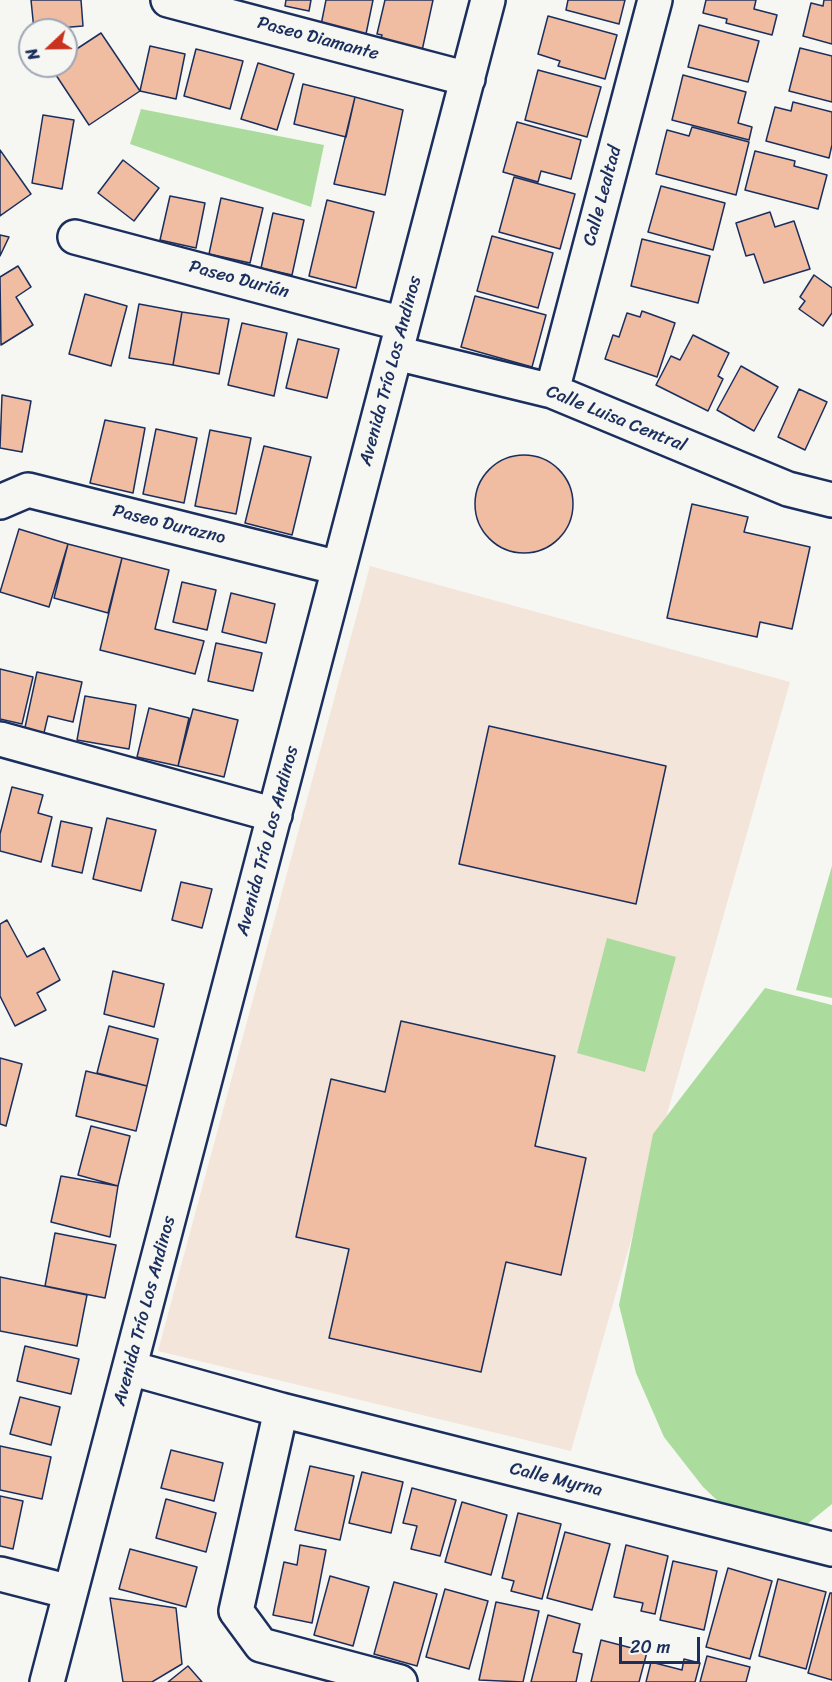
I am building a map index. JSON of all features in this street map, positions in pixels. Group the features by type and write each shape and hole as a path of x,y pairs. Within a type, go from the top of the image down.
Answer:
{"street":[{"name":"Paseo Diamante","path":"168,0 468,79"},
{"name":"Avenida Trío Los Andinos","path":"47,1682 489,0"},
{"name":"Calle Lealtad","path":"552,392 655,0"},
{"name":"Paseo Durián","path":"75,237 400,338"},
{"name":"Calle Luisa Central","path":"400,338 552,392 788,489 832,500"},
{"name":"Paseo Durazno","path":"0,502 28,490 339,568"},
{"path":"0,739 275,815"},
{"name":"Calle Myrna","path":"130,1368 281,1410 832,1549"},
{"path":"281,1410 236,1611 261,1645 400,1682"},
{"path":"0,1574 70,1592"}],"shaded area":[{"path":"370,566 790,682 571,1451 158,1351"}],"green space":[{"path":"141,109 324,145 311,207 130,144"},
{"path":"832,866 832,998 796,990"},
{"path":"607,938 676,957 645,1072 577,1053"},
{"path":"765,988 832,1005 832,1504 801,1529 734,1516 703,1487 664,1437 636,1373 619,1305 653,1134"}],"building":[{"path":"31,0 81,0 83,26 78,26 78,18 33,18"},
{"path":"286,0 311,0 309,11 285,6"},
{"path":"326,0 373,0 366,34 321,25"},
{"path":"385,0 433,0 420,60 378,50 382,35 377,34"},
{"path":"568,0 625,0 619,24 566,10"},
{"path":"706,0 756,0 754,9 777,15 772,35 726,23 727,19 703,13"},
{"path":"824,0 832,0 832,44 803,36 811,3 823,6"},
{"path":"548,16 617,35 605,79 558,66 560,61 538,54"},
{"path":"699,25 759,41 748,82 688,67"},
{"path":"101,33 140,91 89,125 58,78 78,78 78,48"},
{"path":"150,46 185,54 176,99 140,91"},
{"path":"800,48 832,56 832,102 789,91"},
{"path":"196,49 243,61 230,109 184,96"},
{"path":"258,63 294,74 277,130 241,119"},
{"path":"538,70 601,87 587,137 525,120"},
{"path":"683,75 746,92 738,123 752,127 749,140 672,120"},
{"path":"303,84 355,97 346,137 294,124"},
{"path":"355,97 403,110 385,195 334,184"},
{"path":"793,102 832,112 832,145 829,158 766,141 775,107 791,111"},
{"path":"43,115 74,120 62,189 32,183"},
{"path":"517,122 581,140 571,179 541,171 538,182 503,172"},
{"path":"692,127 749,142 736,195 656,174 667,130 689,136"},
{"path":"0,150 31,194 0,216"},
{"path":"755,151 795,161 794,166 827,175 818,209 745,190"},
{"path":"123,160 159,188 134,221 98,193"},
{"path":"514,177 575,194 560,249 499,232"},
{"path":"661,186 725,203 713,250 648,232"},
{"path":"170,196 205,203 196,248 160,240"},
{"path":"221,198 263,208 250,263 209,254"},
{"path":"327,200 374,212 356,288 309,276"},
{"path":"770,212 775,227 794,221 810,269 764,283 754,254 746,256 736,223"},
{"path":"273,213 304,220 292,275 261,268"},
{"path":"0,235 9,237 0,256"},
{"path":"492,236 553,253 538,308 477,291"},
{"path":"642,239 710,256 698,303 631,286"},
{"path":"18,266 31,287 16,297 33,325 1,345 0,277"},
{"path":"814,275 832,288 832,313 823,326 799,309 805,301 800,297"},
{"path":"85,294 127,306 111,366 69,354"},
{"path":"475,296 546,315 532,367 461,347"},
{"path":"139,304 182,312 173,365 129,358"},
{"path":"642,311 675,323 657,377 605,359 613,335 619,337 627,313 640,317"},
{"path":"182,312 229,319 219,374 173,365"},
{"path":"242,323 287,333 274,396 228,385"},
{"path":"693,335 729,353 718,376 723,379 708,411 656,385 671,356 680,360"},
{"path":"298,339 339,349 327,398 286,388"},
{"path":"741,366 778,387 754,431 717,410"},
{"path":"799,389 827,402 805,450 778,437"},
{"path":"2,395 31,401 22,452 0,448"},
{"path":"105,420 145,428 133,493 90,483"},
{"path":"156,429 197,438 184,503 143,494"},
{"path":"210,430 251,438 236,514 195,506"},
{"path":"264,446 311,457 292,535 245,523"},
{"path":"524,455 543,459 558,470 569,485 573,504 569,523 558,538 543,549 524,553 505,549 490,538 479,523 475,504 479,485 490,470 505,459"},
{"path":"692,504 748,517 744,532 810,547 792,629 760,622 757,637 667,618"},
{"path":"19,529 68,544 49,607 0,592"},
{"path":"68,544 122,558 108,613 54,598"},
{"path":"122,558 169,570 155,629 204,641 195,674 100,650"},
{"path":"182,582 216,590 207,630 173,622"},
{"path":"231,593 275,604 266,643 222,632"},
{"path":"216,643 262,653 253,691 208,681"},
{"path":"0,669 33,677 22,724 0,719"},
{"path":"37,672 82,682 73,722 48,716 43,737 24,732"},
{"path":"85,696 136,705 129,749 77,740"},
{"path":"149,708 189,718 178,766 137,757"},
{"path":"193,709 238,720 224,777 178,766"},
{"path":"489,726 666,766 636,904 459,864"},
{"path":"12,787 43,795 38,813 52,817 41,862 0,851 0,834"},
{"path":"107,818 156,830 141,891 93,879"},
{"path":"61,821 92,828 82,873 52,866"},
{"path":"181,882 212,889 202,928 172,920"},
{"path":"7,920 27,957 44,948 60,980 37,993 46,1010 15,1026 0,996 0,924"},
{"path":"113,971 164,984 154,1027 104,1014"},
{"path":"401,1021 555,1056 535,1146 586,1158 561,1275 506,1262 481,1372 329,1338 349,1249 296,1237 331,1079 385,1092"},
{"path":"109,1026 158,1039 147,1086 97,1073"},
{"path":"0,1058 22,1064 6,1126 0,1124"},
{"path":"86,1071 147,1086 136,1131 76,1116"},
{"path":"91,1126 130,1136 118,1186 78,1175"},
{"path":"61,1176 118,1186 110,1237 51,1222"},
{"path":"55,1233 116,1245 105,1298 45,1286"},
{"path":"0,1277 87,1295 77,1346 0,1331"},
{"path":"25,1346 79,1359 71,1394 17,1381"},
{"path":"20,1397 60,1407 51,1445 10,1434"},
{"path":"0,1446 51,1457 42,1499 0,1490"},
{"path":"171,1450 223,1463 214,1501 161,1488"},
{"path":"310,1466 354,1476 340,1540 295,1530"},
{"path":"362,1472 403,1482 391,1533 349,1523"},
{"path":"412,1488 456,1500 440,1556 411,1549 417,1526 403,1523"},
{"path":"0,1496 23,1501 13,1549 0,1546"},
{"path":"166,1499 216,1513 206,1552 156,1538"},
{"path":"462,1502 507,1515 491,1575 445,1562"},
{"path":"518,1513 561,1524 542,1599 511,1591 514,1581 502,1578"},
{"path":"565,1532 610,1544 592,1610 547,1598"},
{"path":"300,1545 326,1550 312,1623 273,1615 284,1562 297,1565"},
{"path":"626,1545 668,1556 655,1614 641,1611 643,1603 614,1597"},
{"path":"130,1549 197,1567 186,1607 119,1589"},
{"path":"673,1561 717,1571 704,1630 660,1620"},
{"path":"728,1568 772,1581 750,1659 706,1647"},
{"path":"330,1576 369,1587 353,1646 314,1635"},
{"path":"778,1579 826,1592 806,1669 759,1656"},
{"path":"394,1582 437,1594 417,1666 374,1654"},
{"path":"445,1589 488,1601 469,1669 426,1657"},
{"path":"830,1593 832,1593 832,1680 808,1673"},
{"path":"110,1598 176,1608 182,1664 152,1682 123,1682"},
{"path":"496,1602 539,1611 523,1682 479,1680"},
{"path":"548,1615 580,1624 573,1652 582,1654 576,1682 531,1682"},
{"path":"601,1640 647,1652 639,1682 591,1682"},
{"path":"707,1656 750,1667 746,1682 700,1682"},
{"path":"684,1659 700,1663 695,1682 646,1682 651,1662 682,1670"},
{"path":"188,1666 202,1682 168,1682"}]}
